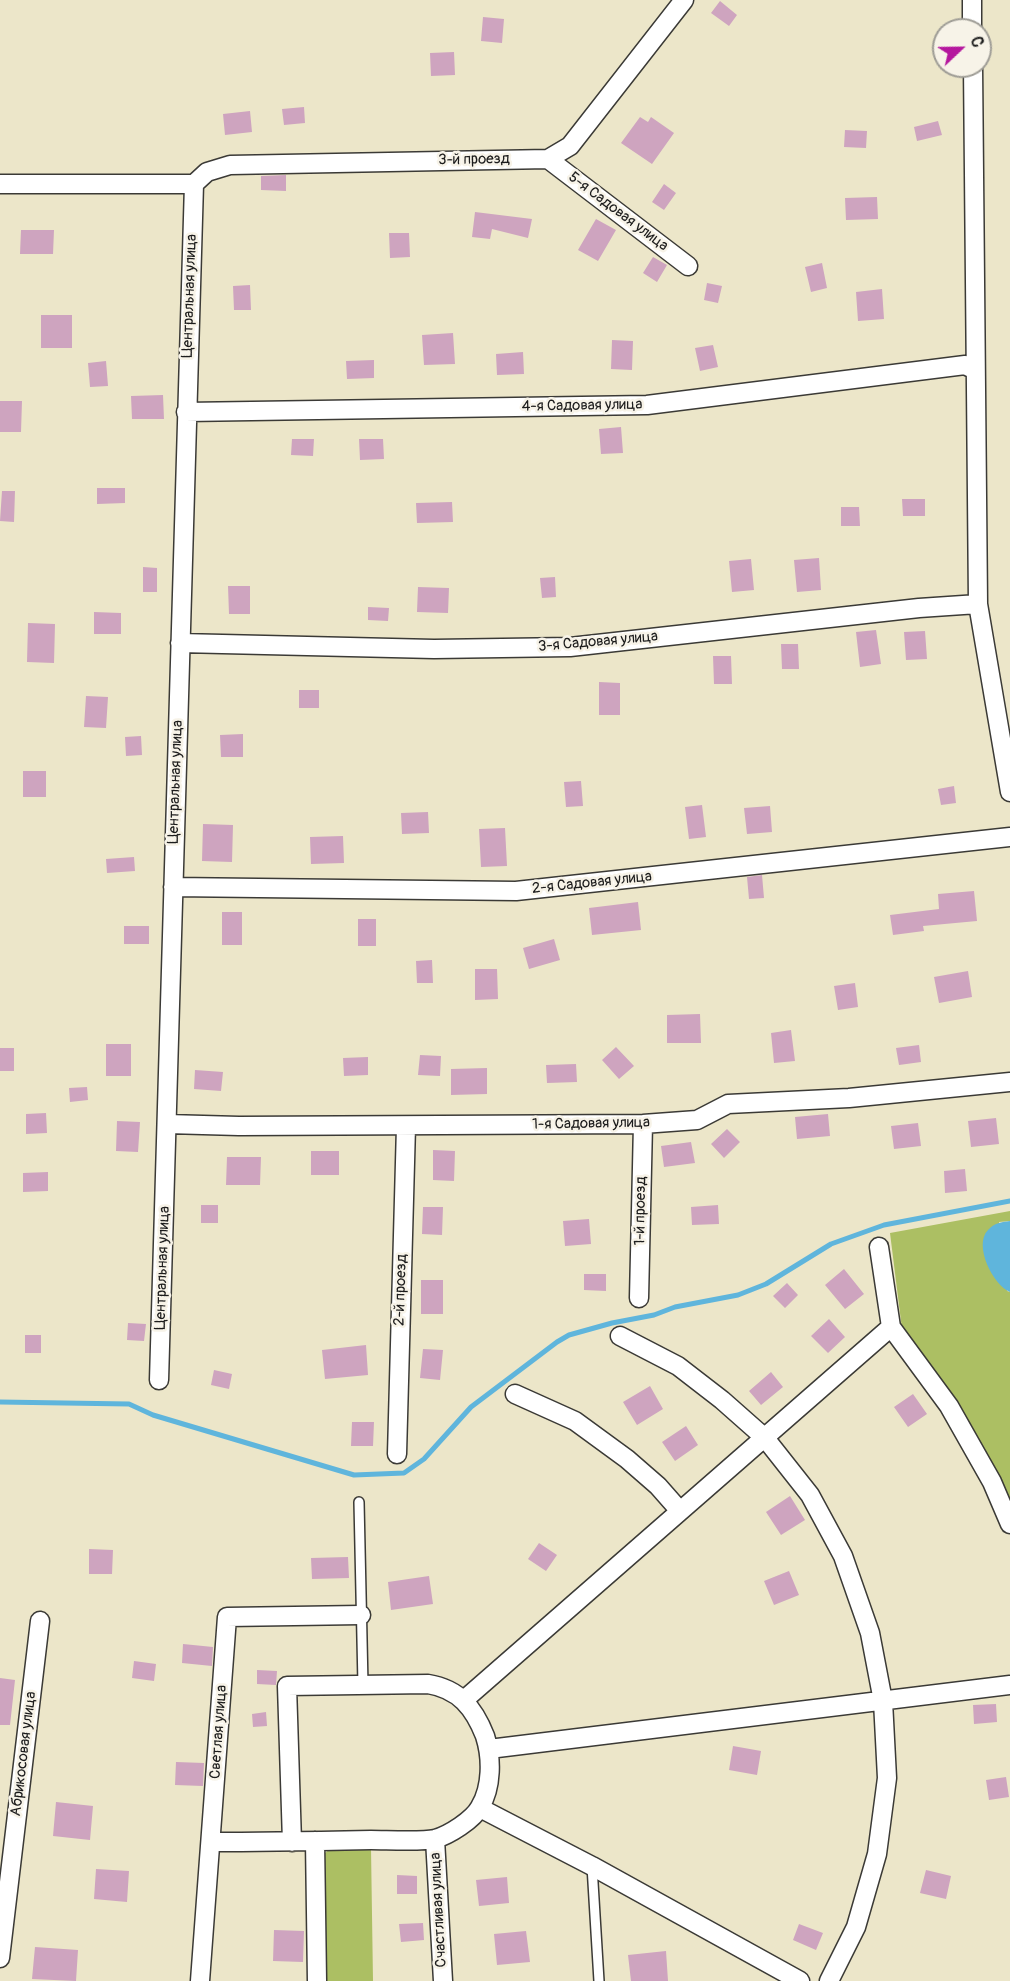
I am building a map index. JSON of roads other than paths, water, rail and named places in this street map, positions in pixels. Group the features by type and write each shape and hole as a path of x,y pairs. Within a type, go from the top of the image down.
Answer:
{"street":[{"path":"548,159 570,146 684,0"},
{"path":"972,0 972,18"},
{"path":"973,78 978,604 1010,792"},
{"name":"3-й проезд","path":"194,184 207,172 230,165 548,159"},
{"name":"5-я Садовая улица","path":"548,159 688,266"},
{"path":"0,184 194,184"},
{"name":"Центральная улица","path":"159,1380 194,184"},
{"name":"4-я Садовая улица","path":"186,412 647,405 965,365 975,369"},
{"name":"3-я Садовая улица","path":"180,643 434,649 570,647 907,609 978,604"},
{"name":"2-я Садовая улица","path":"173,887 516,891 1010,837"},
{"name":"1-я Садовая улица","path":"167,1124 406,1126 643,1124 697,1120 728,1104 849,1098 1010,1082"},
{"name":"1-й проезд","path":"639,1298 643,1124"},
{"name":"2-й проезд","path":"397,1454 406,1126"},
{"path":"879,1247 891,1327 949,1406 992,1482 1010,1524"},
{"path":"464,1700 891,1327"},
{"path":"620,1336 678,1366 722,1400 765,1438 810,1495 843,1556 870,1633 883,1701 887,1778 877,1854 855,1927 829,1981"},
{"path":"515,1394 575,1421 627,1459 658,1486 680,1511"},
{"name":"Светлая улица","path":"201,1981 227,1617 361,1615"},
{"name":"Абрикосовая улица","path":"0,1958 5,1867 40,1621"},
{"path":"211,1842 292,1842 435,1839 459,1828 480,1808 489,1779 489,1749 479,1722 464,1700 445,1687 428,1684 287,1686 292,1842"},
{"path":"489,1749 1010,1685"},
{"path":"480,1808 592,1866 800,1981"},
{"name":"Счастливая улица","path":"435,1839 443,1981"},
{"path":"315,1841 317,1981"}],"lane":[{"path":"358,1502 363,1684"},
{"path":"592,1866 599,1981"}],"water":[{"path":"1010,1221 1010,1292 997,1281 992,1273 987,1264 983,1245 984,1237 990,1228 998,1223"}],"waterway":[{"path":"0,1402 129,1404 153,1415 354,1475 404,1473 424,1459 471,1407 569,1335 612,1323 654,1315 675,1307 738,1295 766,1284 831,1244 884,1225 1010,1201"}]}
